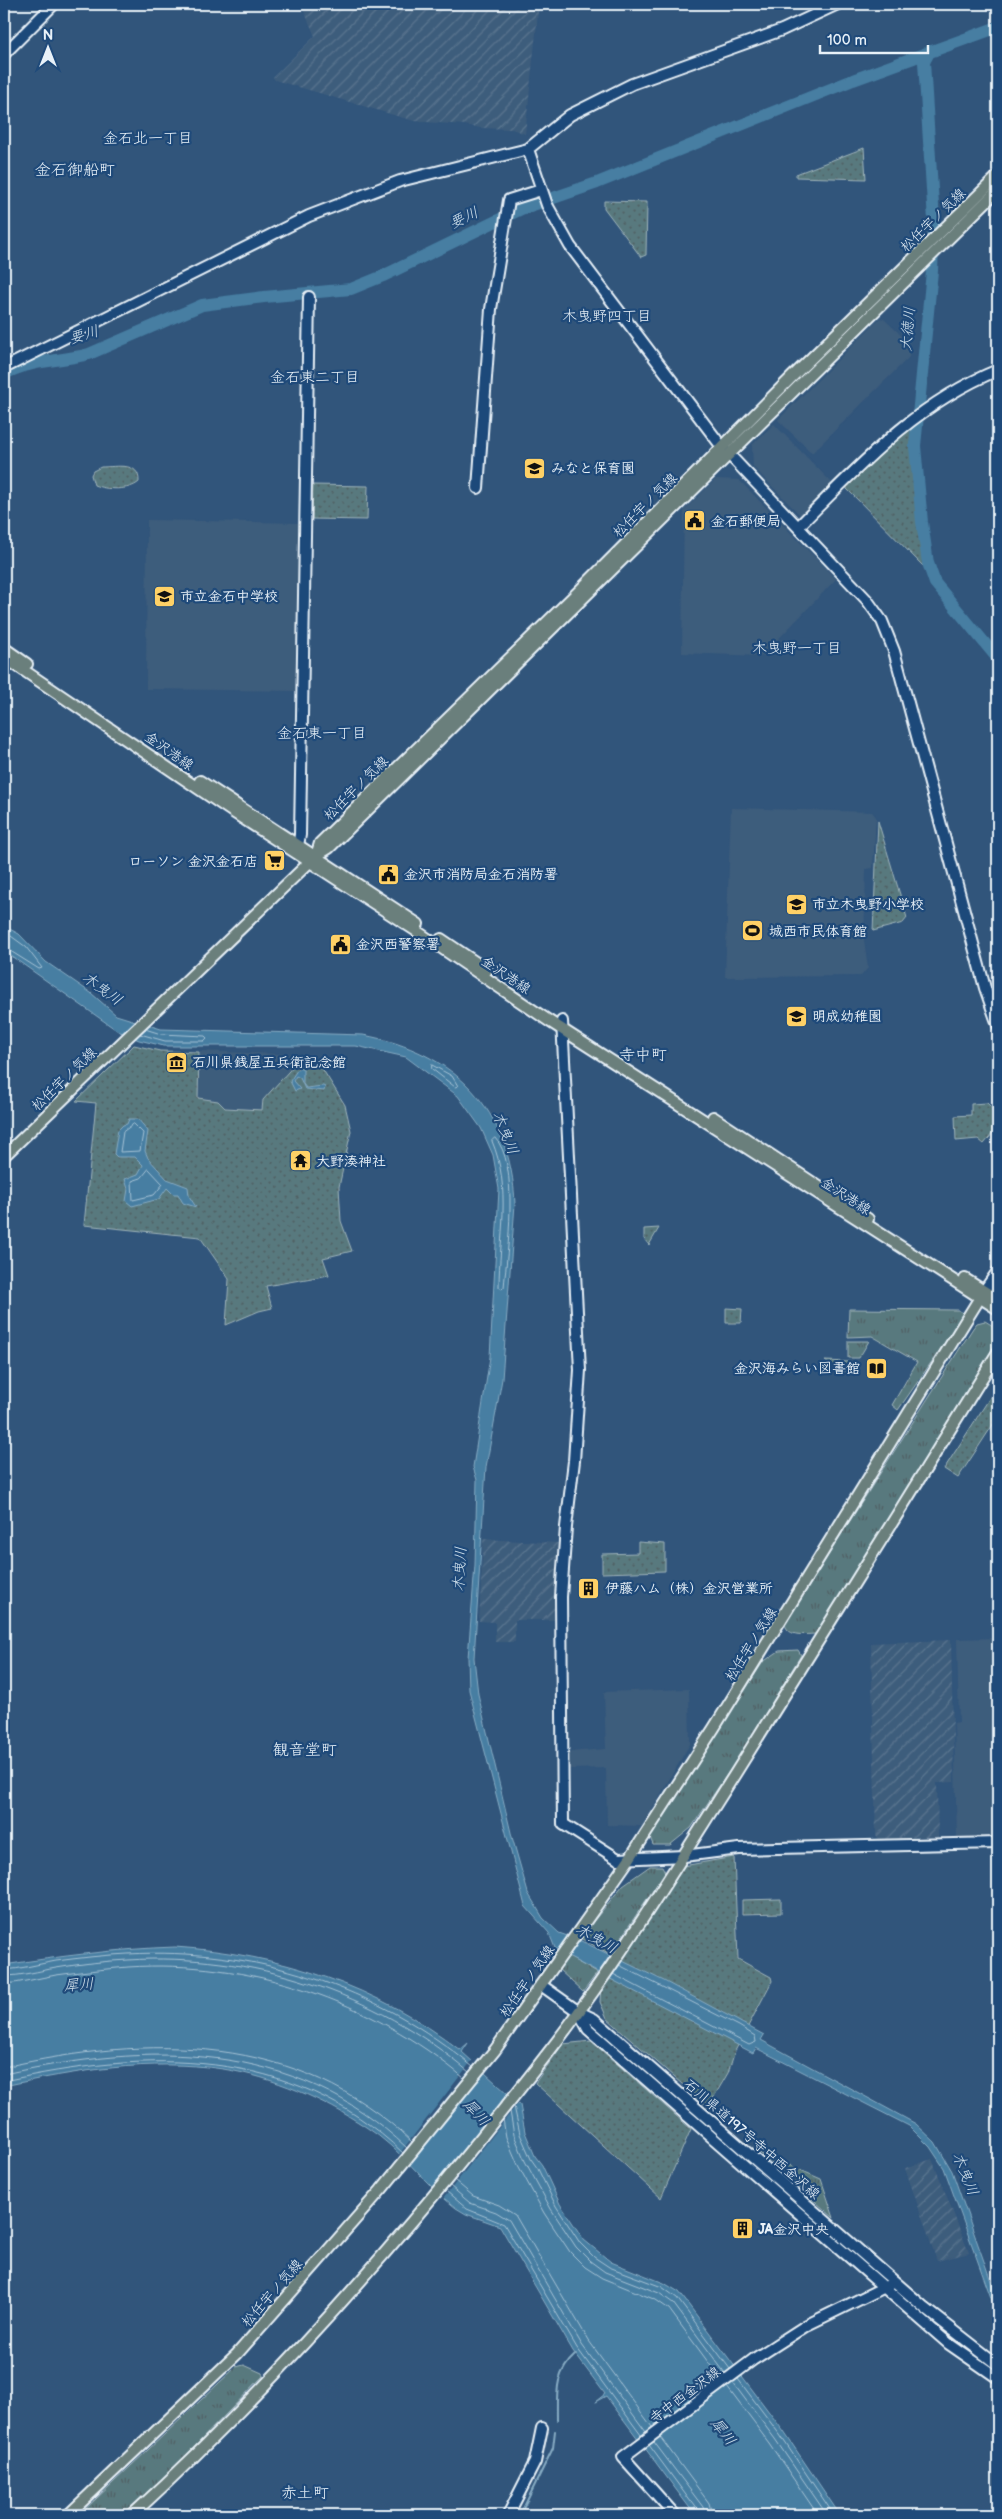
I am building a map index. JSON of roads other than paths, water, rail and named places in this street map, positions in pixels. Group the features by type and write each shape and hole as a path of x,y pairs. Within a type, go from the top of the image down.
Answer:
{"main road":[{"name":"松任宇ノ気線","path":"4,1156 115,1047 313,859 320,843 579,591 919,268 998,176"},
{"name":"松任宇ノ気線","path":"726,451 918,255 998,190"},
{"name":"金沢港線","path":"4,648 296,848"},
{"name":"金沢港線","path":"4,657 562,1025 982,1294 998,1309"},
{"name":"松任宇ノ気線","path":"68,2515 237,2354 381,2190 495,2050 630,1858 770,1640 982,1294"},
{"name":"金沢港線","path":"982,1294 998,1300"},
{"path":"132,2515 203,2449 280,2370 413,2222 579,2012 684,1856 822,1638 998,1352"}],"street":[{"path":"4,54 54,4"},
{"path":"4,368 309,216 400,182 528,149 570,115 625,88 782,30 838,4"},
{"path":"528,149 544,197 570,246 726,451 867,600 882,621 894,651 982,979 998,1025"},
{"path":"478,488 491,309 505,217 509,200 544,197"},
{"path":"296,848 309,297"},
{"path":"798,527 905,423 946,397 998,370"},
{"path":"562,1025 580,1370 574,1461 566,1527 561,1597 563,1824 618,1859 684,1856 739,1849 998,1843"},
{"path":"982,1294 998,1270"},
{"name":"石川県道197号寺中西金沢線","path":"541,1985 579,2012 594,2019 895,2283 959,2336 998,2364"},
{"name":"石川県道197号寺中西金沢線","path":"579,2012 588,2029 883,2287 949,2344 998,2377"},
{"path":"883,2287 895,2283"},
{"name":"寺中西金沢線","path":"675,2515 623,2457 754,2359 807,2325 883,2287"},
{"path":"508,2515 535,2462 542,2428"}],"water":[{"path":"4,926 19,934 46,962 91,993 116,1015 161,1029 363,1035 396,1043 425,1055 450,1071 472,1090 489,1113 502,1140 511,1170 515,1204 502,1379 486,1467 474,1658 478,1694 512,1837 528,1893 543,1918 559,1933 579,1940 664,1981 764,2035 761,2040 916,2124 935,2142 952,2171 998,2301 998,2317 944,2168 930,2147 909,2126 756,2048 753,2053 568,1957 555,1948 549,1933 525,1906 469,1690 468,1658 475,1565 477,1480 473,1467 490,1357 499,1189 493,1155 481,1128 458,1096 406,1057 356,1046 164,1046 139,1040 118,1031 4,951"},
{"path":"299,1067 303,1069 303,1084 306,1088 323,1086 325,1087 324,1091 305,1089 300,1078 296,1076 293,1081 300,1089 295,1091 290,1081"},
{"path":"129,1119 138,1119 148,1131 145,1151 148,1158 167,1179 188,1187 189,1196 196,1207 183,1203 178,1194 173,1194 167,1188 159,1199 132,1206 126,1201 128,1189 125,1179 138,1174 143,1165 135,1157 117,1157 114,1154 118,1130 127,1124"},
{"name":"犀川","path":"175,1947 252,1957 326,1977 396,2008 428,2027 460,2050 468,2043 462,2052 520,2105 525,2132 535,2156 542,2165 560,2204 584,2240 611,2262 664,2283 679,2292 784,2432 840,2515 695,2515 606,2396 595,2402 605,2394 573,2351 500,2226 466,2214 456,2208 390,2145 366,2127 333,2107 279,2083 223,2069 196,2066 168,2065 113,2068 58,2075 4,2086 4,1965 89,1953"}],"waterway":[{"name":"要川","path":"4,374 36,363 89,354 202,305 351,289 383,276 521,209 597,183 853,80 998,27"},
{"name":"大徳川","path":"930,51 924,62 934,221 932,271 915,446 922,522 928,563 935,583 998,659"},
{"path":"557,2420 557,2392 560,2376 569,2361 576,2354"},
{"path":"520,2515 553,2448 555,2431"}],"place":[{"name":"みなと保育園","path":"535,468"},
{"name":"金石郵便局","path":"695,521"},
{"name":"市立金石中学校","path":"164,596"},
{"name":"ローソン 金沢金石店","path":"274,861"},
{"name":"金沢市消防局金石消防署","path":"388,874"},
{"name":"市立木曳野小学校","path":"796,904"},
{"name":"城西市民体育館","path":"753,931"},
{"name":"金沢西警察署","path":"340,944"},
{"name":"明成幼稚園","path":"796,1016"},
{"name":"石川県銭屋五兵衛記念館","path":"176,1062"},
{"name":"大野湊神社","path":"300,1161"},
{"name":"金沢海みらい図書館","path":"876,1368"},
{"name":"伊藤ハム（株）金沢営業所","path":"589,1588"},
{"name":"JA金沢中央","path":"742,2229"}],"district":[{"name":"金石北一丁目","path":"148,138"},
{"name":"金石御船町","path":"75,170"},
{"name":"木曳野四丁目","path":"607,316"},
{"name":"金石東二丁目","path":"315,377"},
{"name":"木曳野一丁目","path":"797,648"},
{"name":"金石東一丁目","path":"322,733"},
{"name":"寺中町","path":"643,1055"},
{"name":"観音堂町","path":"305,1750"},
{"name":"赤土町","path":"305,2493"}],"water label":[{"name":"木曳川","path":"102,989"},
{"name":"木曳川","path":"505,1133"},
{"name":"木曳川","path":"460,1569"},
{"name":"木曳川","path":"596,1939"},
{"name":"木曳川","path":"965,2174"}]}
